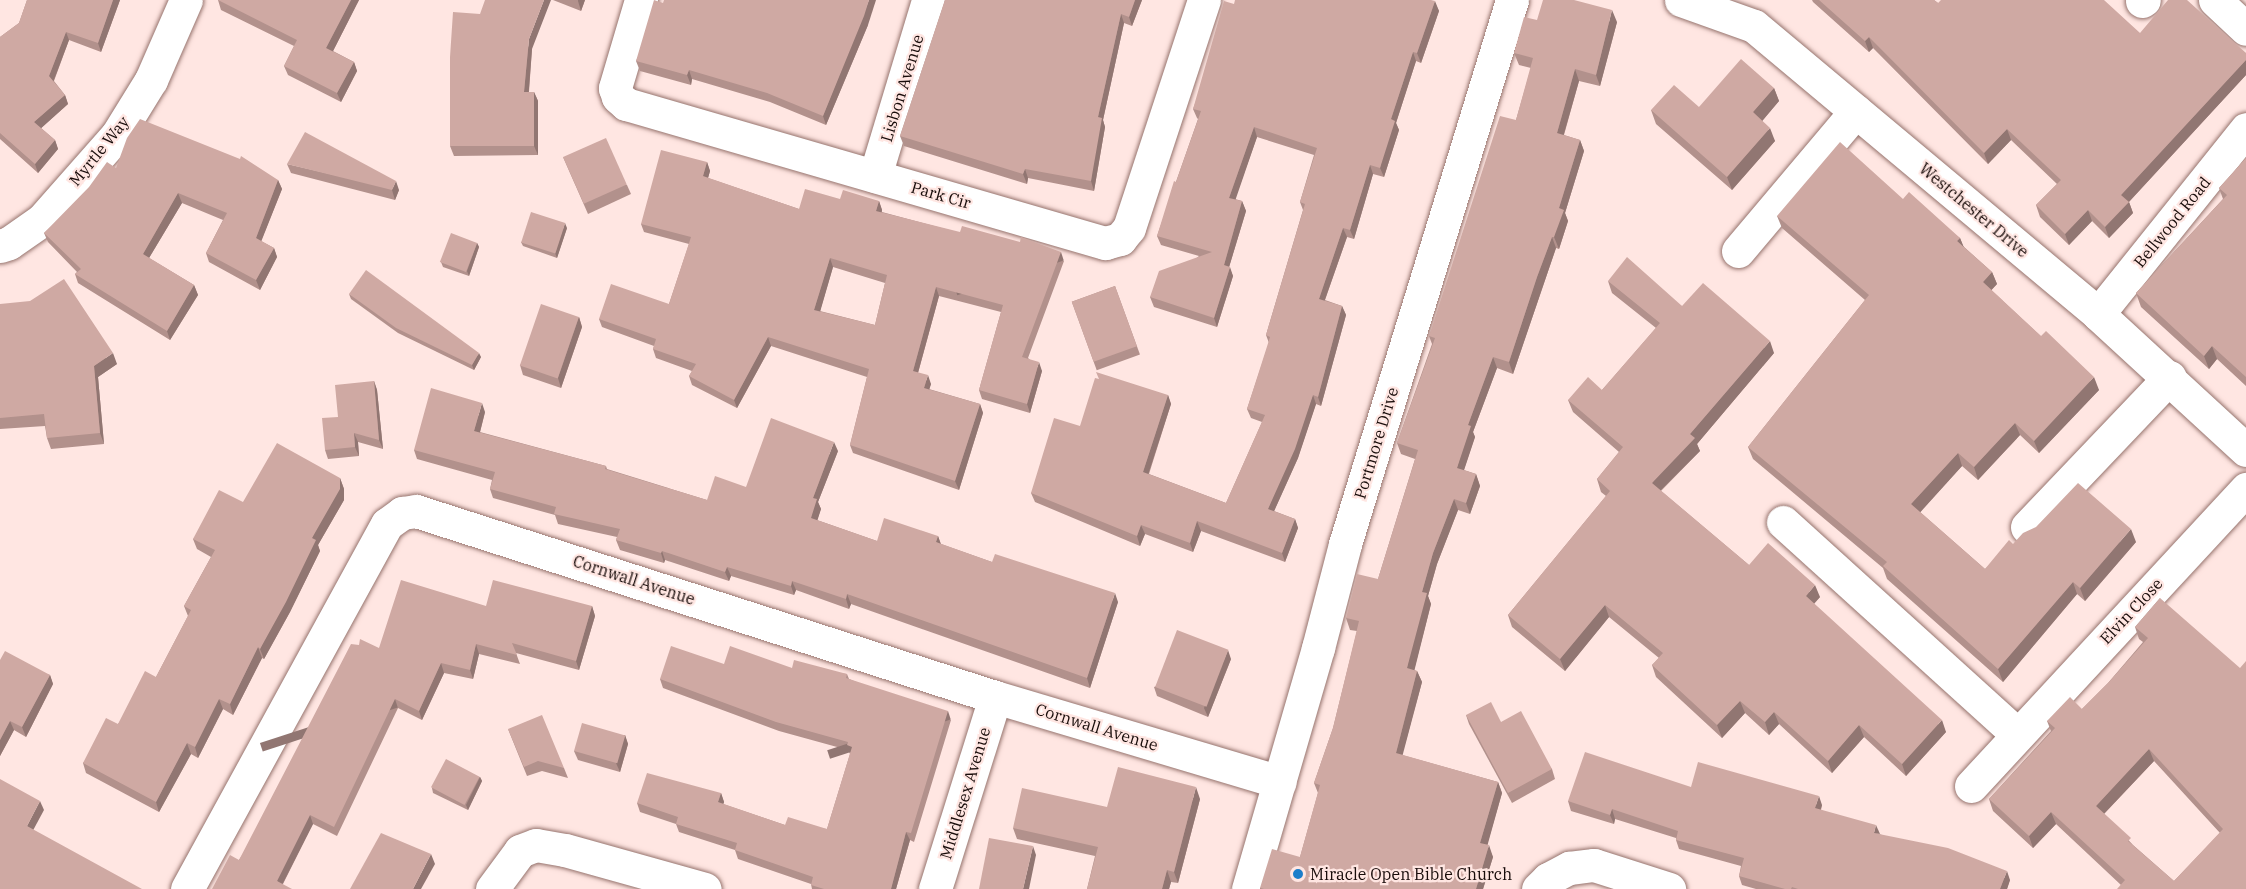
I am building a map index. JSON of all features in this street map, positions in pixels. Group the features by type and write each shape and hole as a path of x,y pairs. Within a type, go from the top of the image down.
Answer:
{"street":[{"name":"Myrtle Way","path":"0,246 9,243 42,220 117,135 151,80 186,0"},
{"name":"Park Cir","path":"641,0 615,88 618,97 626,104 1106,243 1120,239 1129,228 1204,0"},
{"name":"Lisbon Avenue","path":"875,176 928,0"},
{"name":"Portmore Drive","path":"1248,889 1346,544 1512,0"},
{"name":"Westchester Drive","path":"1681,0 1758,13 1856,111 2098,314 2170,377 2246,450"},
{"path":"2215,0 2246,29"},
{"path":"1738,251 1856,111"},
{"name":"Bellwood Road","path":"2098,314 2246,129"},
{"path":"2027,526 2170,377"},
{"name":"Elvin Close","path":"1971,786 2246,489"},
{"name":"Cornwall Avenue","path":"187,889 387,524 402,513 416,511 432,514 995,697 1280,782"},
{"path":"1783,522 2017,734"},
{"name":"Middlesex Avenue","path":"935,889 995,697"},
{"path":"492,889 520,851 536,845 552,846 705,889"},
{"path":"1538,889 1548,879 1569,868 1594,865 1670,889"}],"building":[{"path":"27,0 113,0 98,43 66,32 49,76 65,95 34,122 55,140 35,164 0,133 0,37 19,23"},
{"path":"218,0 351,0 326,48 354,62 337,93 284,66 297,40"},
{"path":"485,0 544,0 529,39 524,92 534,92 534,146 450,146 450,57 453,12 480,14"},
{"path":"654,0 663,3 664,0 869,0 823,116 767,93 689,70 687,75 636,61"},
{"path":"945,0 1135,0 1129,17 1121,14 1098,117 1102,118 1091,181 1025,169 1023,174 900,136"},
{"path":"1235,0 1435,1 1417,53 1413,52 1391,119 1395,121 1380,168 1370,165 1350,230 1343,228 1319,299 1342,306 1318,397 1313,395 1295,449 1268,509 1295,519 1282,553 1197,521 1190,543 1141,525 1137,536 1031,493 1054,418 1080,426 1095,378 1099,379 1096,372 1168,395 1143,472 1226,503 1265,415 1247,409 1270,337 1266,335 1305,204 1300,202 1317,148 1254,127 1229,198 1242,201 1224,265 1230,267 1214,318 1150,297 1159,271 1212,252 1157,236 1174,181 1176,182 1201,111 1193,109 1224,1 1234,4"},
{"path":"1543,0 1574,0 1612,10 1596,75 1575,69 1557,133 1580,140 1559,208 1564,210 1537,277 1509,362 1493,357 1468,425 1471,426 1457,468 1476,474 1466,503 1454,499 1433,553 1422,592 1427,593 1407,668 1417,671 1396,753 1498,782 1480,843 1489,845 1476,889 1260,888 1272,849 1300,857 1320,785 1314,783 1333,728 1359,621 1346,618 1357,574 1378,579 1418,450 1397,443 1435,338 1429,336 1500,116 1516,120 1533,58 1514,53 1524,17 1537,20"},
{"path":"1819,0 1934,0 1938,3 1941,0 2104,0 2140,33 2168,0 2187,0 2246,53 2246,60 2121,195 2129,202 2105,227 2088,210 2065,234 2036,205 2061,180 2007,129 1984,153 1869,37 1865,41"},
{"path":"1741,59 1774,88 1753,112 1770,128 1727,177 1651,110 1674,85 1699,107"},
{"path":"140,119 240,159 241,156 278,180 256,238 274,248 256,280 206,253 227,213 178,193 143,254 194,285 167,331 75,274 81,269 44,233 89,187 107,162 116,168 127,138"},
{"path":"305,132 396,181 392,190 287,164"},
{"path":"606,138 627,185 584,204 563,157"},
{"path":"1840,142 1903,199 1909,192 1960,238 1957,241 1992,272 1983,282 2041,336 2046,331 2094,377 2034,441 2015,423 1974,467 1958,453 1911,504 1985,569 2009,540 2013,544 2023,533 2036,527 2078,483 2131,529 2080,588 2073,582 1998,669 1883,566 1887,562 1748,447 1869,295 1777,216"},
{"path":"661,150 707,162 703,176 799,209 805,189 840,199 843,190 879,201 876,211 960,232 962,226 1020,242 1021,237 1061,252 1022,357 1039,362 1027,404 979,390 1003,305 936,287 913,371 928,375 924,388 980,404 955,481 850,445 869,369 768,337 734,400 689,376 696,364 653,349 656,339 599,319 611,284 669,304 691,237 641,224","holes":["830,258 887,275 875,325 814,310"]},
{"path":"2246,158 2246,377 2212,346 2204,356 2136,293 2227,195 2219,188"},
{"path":"531,212 565,223 555,254 521,242"},
{"path":"451,233 477,243 466,272 440,262"},
{"path":"1627,257 1682,306 1703,283 1770,341 1690,434 1695,438 1652,483 1749,565 1768,543 1815,585 1806,596 1942,720 1902,764 1859,725 1828,761 1774,712 1765,722 1740,701 1717,725 1652,665 1663,653 1605,605 1560,659 1508,615 1610,491 1597,479 1623,447 1568,400 1588,377 1602,390 1660,323 1608,281"},
{"path":"366,270 479,353 472,365 396,328 349,294"},
{"path":"64,279 113,353 94,366 100,433 47,438 44,414 0,418 0,304 30,301"},
{"path":"1115,286 1137,346 1094,362 1072,302"},
{"path":"541,304 579,317 558,378 520,365"},
{"path":"374,381 379,440 354,433 355,447 325,450 322,418 338,417 335,385"},
{"path":"431,388 482,403 474,431 606,466 605,469 707,500 715,476 746,487 771,418 834,442 813,498 817,499 811,518 877,541 884,518 938,536 936,542 992,562 995,554 1115,593 1087,678 847,594 846,599 792,581 791,586 727,567 725,572 662,551 661,553 616,540 620,529 554,514 556,507 490,489 495,472 414,450"},
{"path":"277,443 340,478 340,489 312,538 316,540 286,602 260,649 258,647 230,704 219,699 195,747 187,743 156,802 83,763 106,718 118,724 145,671 156,677 191,610 184,606 215,550 193,539 219,490 243,502"},
{"path":"401,580 486,606 493,580 592,606 576,661 512,643 517,655 476,644 470,670 441,663 419,711 395,699 334,827 310,815 277,881 292,889 212,889 230,855 239,860 351,644 359,645 360,639 379,648"},
{"path":"2160,598 2240,668 2246,661 2246,889 2117,889 2125,880 2051,812 2029,836 1989,799 2055,728 2047,721 2070,697 2082,709 2148,638 2135,627","holes":["2149,749 2223,829 2174,881 2128,841 2131,838 2096,806"]},
{"path":"1177,630 1228,650 1206,707 1155,687"},
{"path":"671,646 724,664 730,646 792,668 794,660 847,674 846,678 948,711 911,833 906,832 891,889 824,889 811,885 813,877 735,850 737,843 676,824 678,817 637,803 647,773 721,793 718,802 785,825 788,817 827,829 852,747 847,745 848,742 776,722 660,679"},
{"path":"5,651 50,675 22,727 10,721 0,740 0,660"},
{"path":"1491,702 1501,722 1521,711 1552,769 1508,793 1466,715"},
{"path":"542,715 564,768 538,761 524,767 508,729"},
{"path":"582,723 625,735 617,763 574,751"},
{"path":"1585,752 1691,787 1698,762 1819,796 1815,808 1876,825 1874,833 1948,848 2007,871 2000,889 1798,889 1792,887 1785,889 1739,876 1744,858 1676,840 1678,831 1612,809 1610,815 1568,801"},
{"path":"446,759 480,777 465,805 431,787"},
{"path":"1118,767 1196,787 1174,872 1167,870 1162,889 1087,889 1098,847 1013,828 1022,788 1107,807"},
{"path":"0,779 40,801 27,826 142,889 0,889"},
{"path":"381,833 431,854 413,889 350,889"},
{"path":"989,838 1033,846 1023,889 979,889"}],"place":[{"name":"Miracle Open Bible Church","path":"1298,874"}]}
